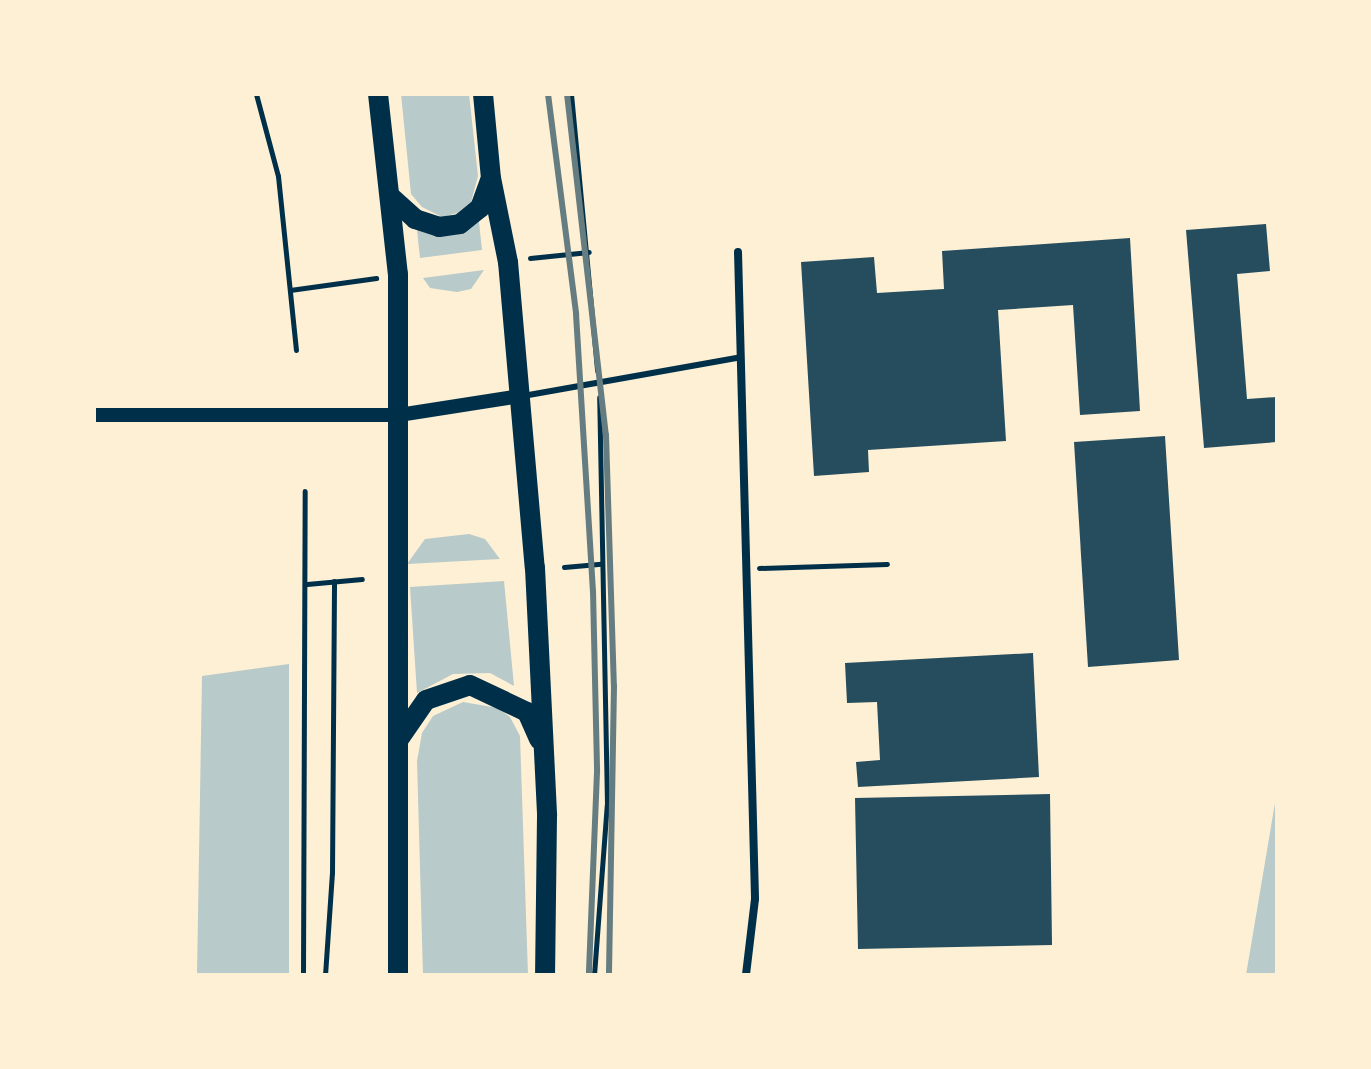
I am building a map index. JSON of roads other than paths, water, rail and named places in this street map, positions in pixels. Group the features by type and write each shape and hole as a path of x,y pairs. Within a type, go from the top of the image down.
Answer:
{"main road":[{"path":"378,94 392,198 398,274 398,975"},
{"path":"483,94 491,178 508,262 520,396 544,750 545,975"},
{"path":"392,198 415,219 439,227 460,224 480,208 491,178"},
{"path":"396,744 426,700 470,685 527,712 544,750"}],"street":[{"path":"738,252 755,899 746,975"},
{"path":"94,415 399,415 520,396"}],"lane":[{"path":"520,396 741,357"}],"railway":[{"path":"548,94 576,314 593,591 597,772 589,975"},
{"path":"567,94 606,435 614,686 609,975"}]}
